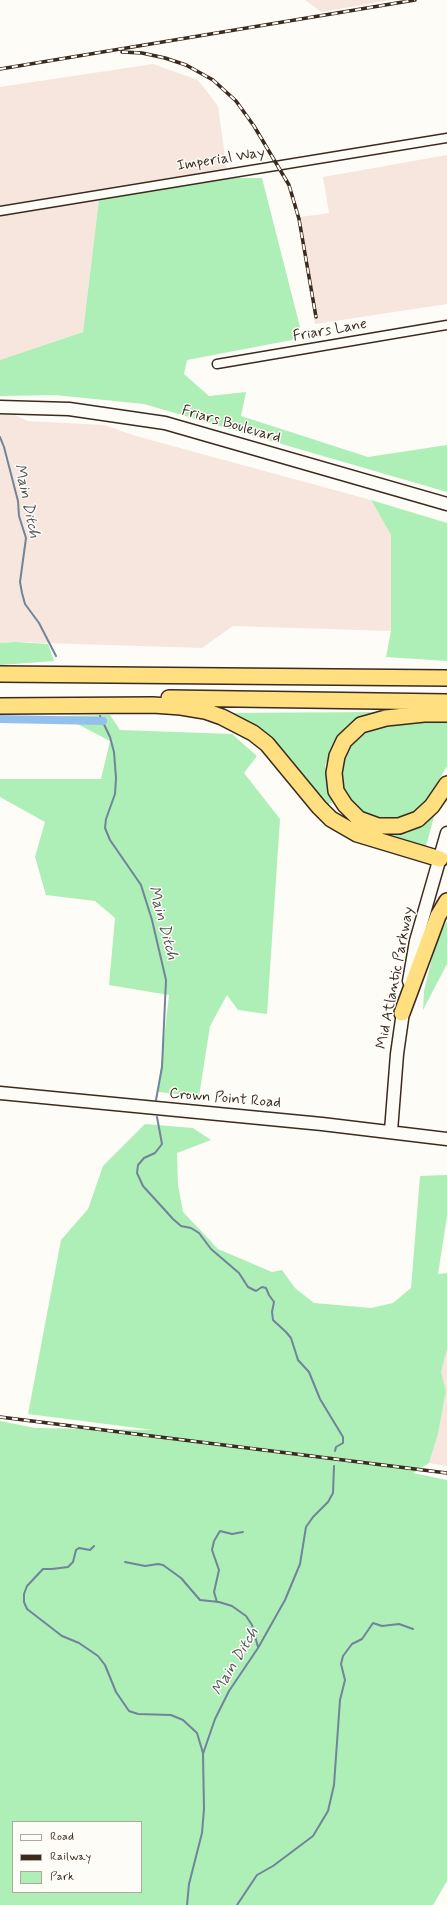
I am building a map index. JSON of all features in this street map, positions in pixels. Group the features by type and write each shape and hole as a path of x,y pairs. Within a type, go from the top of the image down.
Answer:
{"highway":[{"path":"82,674 110,666 447,670"},
{"path":"0,674 447,678"},
{"path":"0,698 198,698 447,702"},
{"path":"0,706 153,705 181,707 222,717 253,733 267,744 319,807 331,819 357,834 440,859"},
{"path":"447,714 424,714 386,718 361,725 344,741 337,756 334,773 336,791 344,805 359,819 378,826 399,826 418,819 432,806 447,784"},
{"path":"402,1013 438,916 447,901"}],"main road":[{"name":"Friars Boulevard","path":"0,407 69,409 165,423 447,504"},
{"name":"Mid Atlantic Parkway","path":"391,1131 402,1013 416,941 447,833"},
{"name":"Crown Point Road","path":"0,1093 391,1131 447,1138"}],"street":[{"name":"Imperial Way","path":"0,211 447,138"},
{"name":"Friars Lane","path":"218,364 447,325"}],"shaded area":[{"path":"305,0 390,0 321,12"},
{"path":"153,64 198,80 218,106 228,178 99,199 83,332 0,360 0,87"},
{"path":"447,155 447,304 315,324 300,217 329,213 323,177"},
{"path":"0,407 27,421 104,425 136,436 371,500 391,535 391,631 233,626 202,648 15,642 0,643"},
{"path":"447,1349 447,1466 429,1463 438,1434 446,1391 440,1372"}],"green space":[{"path":"228,178 262,178 300,327 292,340 187,360 184,374 209,396 246,392 241,416 368,457 447,445 447,492 144,404 55,395 0,396 0,360 83,332 99,199"},
{"path":"371,500 447,523 447,661 386,657 391,631 391,535"},
{"path":"15,642 48,644 54,661 0,665 0,643"},
{"path":"377,712 337,740 325,765 332,803 325,805 224,713"},
{"path":"110,715 120,730 232,734 257,756 244,773 280,819 267,1014 238,1010 227,995 210,1026 199,1096 158,1092 169,995 109,985 115,918 95,901 46,895 35,857 45,822 0,797 0,779 101,779 110,741 62,716"},
{"path":"447,720 447,766 426,802 404,820 371,820 354,808 340,790 337,769 348,745 363,731 385,722"},
{"path":"435,813 426,846 370,833 407,833"},
{"path":"447,921 447,964 423,1010 424,991 436,941"},
{"path":"145,1124 193,1128 211,1140 177,1153 178,1185 183,1212 218,1249 272,1272 282,1270 295,1288 314,1303 371,1308 393,1303 411,1288 420,1176 447,1175 447,1216 438,1274 447,1273 447,1349 441,1372 446,1391 438,1434 429,1463 413,1473 447,1480 447,1881 433,1905 0,1905 0,1421 35,1428 153,1430 28,1414 61,1240 88,1209 103,1166"}],"waterway":[{"name":"Main Ditch","path":"0,437 18,501 19,516 26,538 20,582 22,593 25,604 39,623 56,656"},
{"name":"Main Ditch","path":"100,716 110,737 114,752 116,778 115,794 106,819 105,828 110,840 141,885 152,920 166,980 162,1067 156,1100"},
{"path":"0,719 103,721"},
{"name":"Main Ditch","path":"157,1117 162,1144 155,1153 144,1158 138,1165 137,1173 143,1186 181,1226 191,1228 199,1233 211,1249 239,1273 248,1287 256,1291 262,1287 266,1288 274,1302 272,1312 273,1320 291,1338 298,1360 309,1372 320,1399 343,1437 343,1443 336,1447 335,1451"},
{"name":"Main Ditch","path":"187,1905 189,1884 202,1833 204,1809 203,1754 205,1748 215,1719 229,1691 258,1648 285,1600 300,1564 306,1527 313,1517 328,1502 333,1493 334,1466"},
{"path":"217,1602 214,1592 219,1570 212,1550 214,1541 220,1531 232,1534 243,1532"},
{"path":"94,1546 90,1550 79,1548 76,1550 73,1562 68,1567 43,1569 27,1586 24,1594 24,1602 27,1609 62,1636 79,1643 98,1656 105,1665 116,1692 129,1711 138,1714 171,1715 183,1720 197,1733 203,1753"},
{"path":"125,1562 145,1566 158,1564 163,1565 181,1578 200,1600 219,1602 232,1606 246,1616 252,1625 258,1647"},
{"path":"237,1905 257,1875 273,1866 313,1836 328,1811 334,1785 340,1700 345,1680 341,1664 343,1656 352,1644 362,1639 373,1623 382,1626 399,1624 413,1629"}],"railway":[{"path":"0,69 415,0"},
{"path":"122,52 142,53 165,58 186,65 213,80 236,101 254,126 289,185 299,219 316,317"},
{"path":"0,1417 447,1473"}]}
